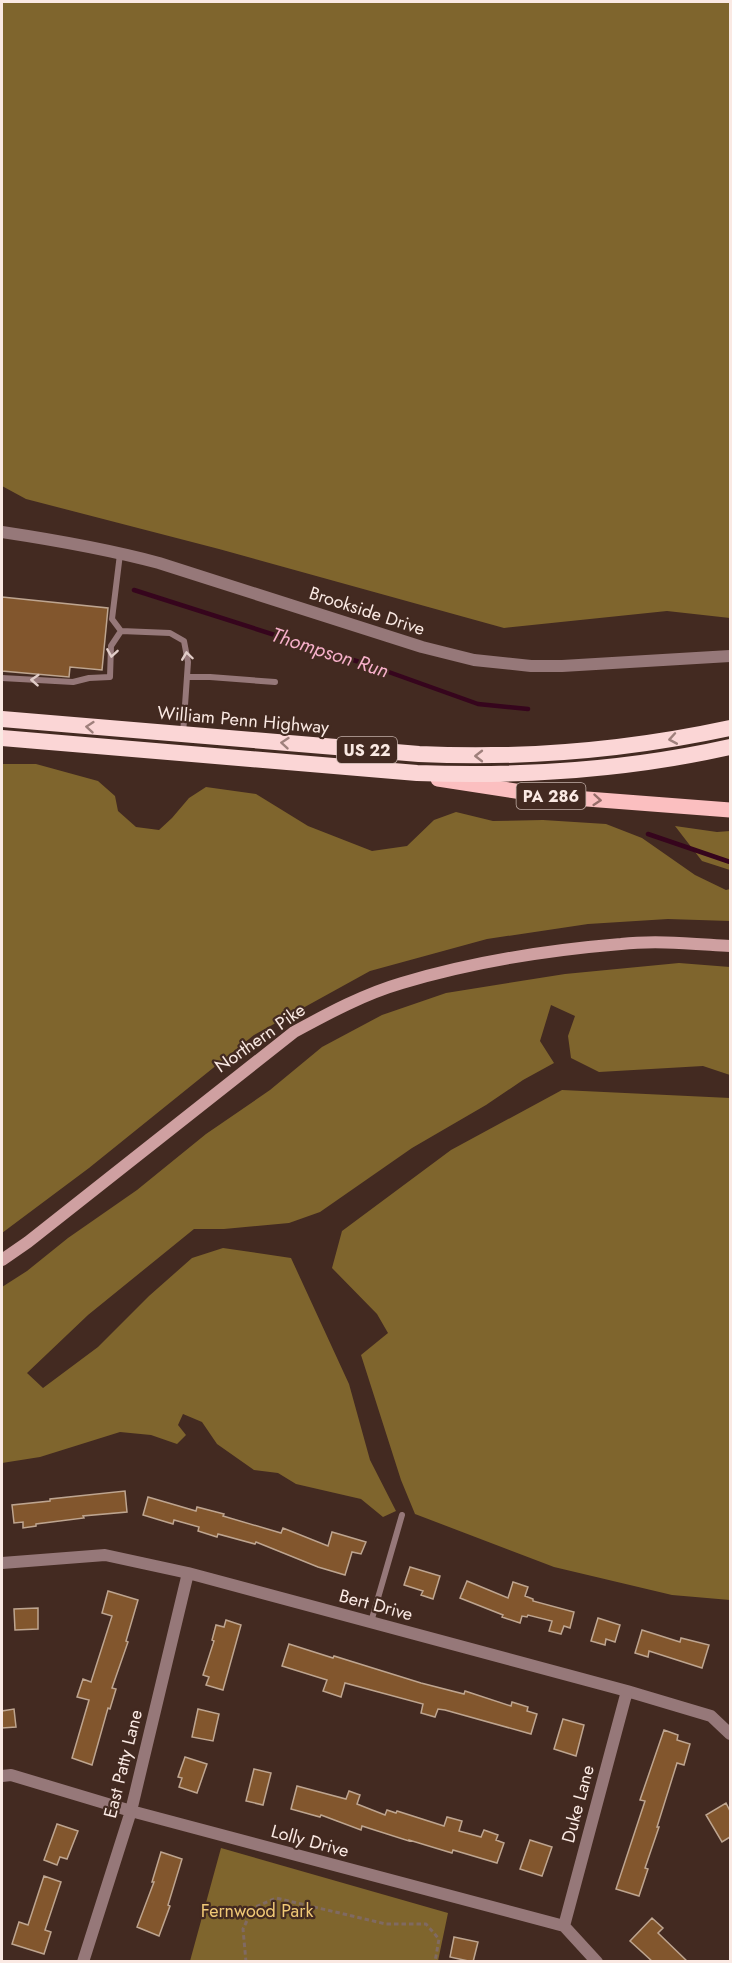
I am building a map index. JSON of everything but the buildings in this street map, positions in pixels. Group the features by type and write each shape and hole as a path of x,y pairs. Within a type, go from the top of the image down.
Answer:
{"highway":[{"name":"William Penn Highway","path":"2,719 419,754 501,756 616,748 730,728"},
{"name":"US 22","path":"2,738 458,775 544,773 662,761 730,747"}],"main road":[{"name":"PA 286","path":"372,769 548,796 730,810"},
{"name":"Northern Pike","path":"2,1260 28,1242 294,1032 343,1005 400,983 488,962 623,943 730,946"}],"street":[{"name":"Brookside Drive","path":"2,532 68,542 159,563 422,647 474,660 562,666 730,656"},
{"name":"Bert Drive","path":"2,1563 105,1555 188,1573 627,1691 711,1716 730,1734"},
{"name":"East Patty Lane","path":"83,1962 131,1811 188,1573"},
{"name":"Duke Lane","path":"564,1926 627,1691"},
{"name":"Lolly Drive","path":"2,1776 11,1775 131,1811 564,1926"},
{"path":"564,1926 597,1962"}],"lane":[{"path":"120,553 112,619 121,631"},
{"path":"121,631 170,633 184,641 188,662 183,735"},
{"path":"2,678 73,682 89,678 110,677 111,646 121,631"},
{"path":"187,677 275,682"},
{"path":"371,1622 402,1515"}],"path":[{"path":"246,1962 243,1929 253,1908 276,1898 386,1923 426,1924 439,1939 435,1962"}],"green space":[{"path":"2,2 730,2 730,618 667,611 504,628 219,549 26,499 2,486"},
{"path":"2,764 36,764 98,781 115,796 118,811 136,827 159,830 189,798 206,787 256,794 308,826 372,851 407,846 434,820 456,812 493,821 543,820 606,824 642,838 695,875 726,890 730,889 730,921 668,919 588,924 487,939 370,971 254,1035 89,1168 2,1233"},
{"path":"675,826 717,832 730,831 730,870 702,861"},
{"path":"679,963 730,967 730,1075 703,1066 599,1072 571,1058 568,1036 575,1016 551,1005 540,1041 554,1063 412,1148 320,1212 289,1223 224,1229 194,1229 88,1315 27,1373 43,1388 98,1347 149,1296 192,1258 223,1248 291,1258 349,1384 370,1460 396,1511 383,1517 361,1499 296,1484 278,1473 254,1470 217,1444 202,1422 183,1414 178,1425 186,1435 177,1444 151,1435 120,1432 40,1457 2,1463 2,1287 137,1190 206,1134 270,1090 322,1047 382,1015 446,993 565,974"},
{"path":"562,1090 730,1098 730,1600 672,1595 554,1567 415,1514 401,1480 361,1355 388,1333 377,1314 332,1268 342,1231 451,1150"},
{"name":"Fernwood Park","path":"221,1848 448,1913 438,1961 190,1961"}],"waterway":[{"name":"Thompson Run","path":"134,590 372,666 478,704 528,709"},
{"name":"Thompson Run","path":"648,834 730,862"}]}
